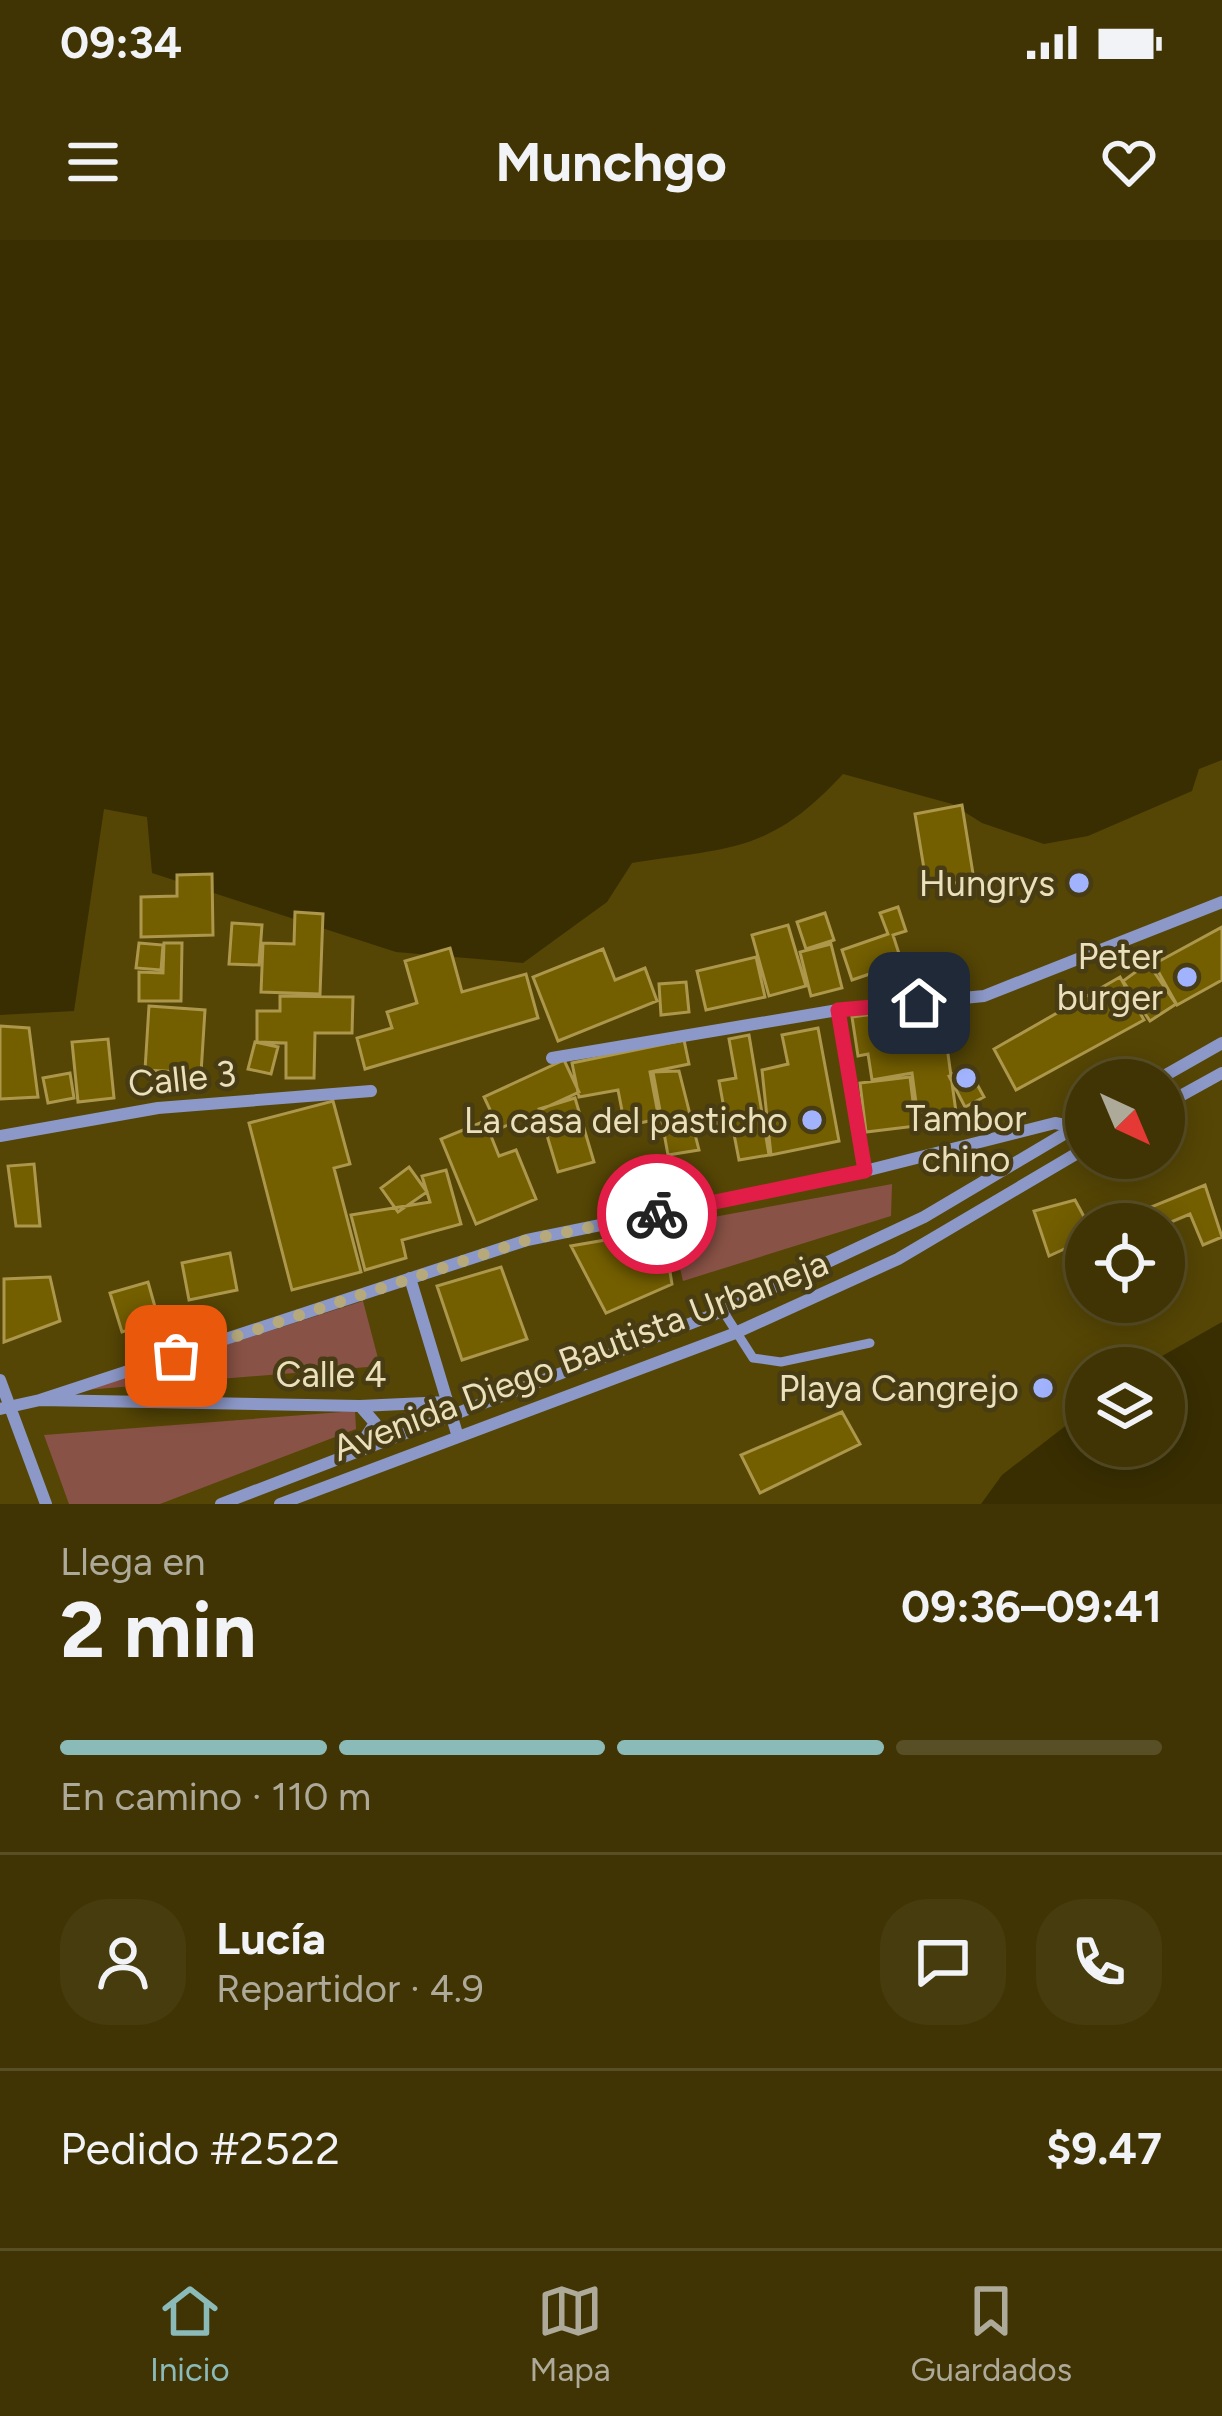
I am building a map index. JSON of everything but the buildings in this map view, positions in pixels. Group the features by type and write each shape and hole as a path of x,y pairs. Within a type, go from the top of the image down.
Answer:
{"street":[{"path":"551,1058 838,1010 984,996 1222,902"},
{"path":"838,1010 865,1171"},
{"path":"1185,1064 1222,1043"},
{"path":"1185,1093 1222,1073"},
{"name":"Calle 3","path":"0,1136 158,1108 371,1091"},
{"path":"40,1400 527,1240 865,1171 1042,1125 1065,1124"},
{"name":"Avenida Diego Bautista Urbaneja","path":"221,1504 352,1453 448,1408 723,1311 924,1217 1065,1133"},
{"name":"Avenida Diego Bautista Urbaneja","path":"280,1504 733,1334 898,1259 1065,1157"},
{"path":"410,1279 458,1437"},
{"path":"0,1380 4,1409 46,1504"},
{"name":"Calle 4","path":"4,1409 40,1400 448,1408"},
{"path":"352,1453 375,1423 360,1406"}],"lane":[{"path":"723,1311 733,1334 753,1358 781,1362 869,1343"}],"shaded area":[{"path":"0,240 1222,240 1222,760 1199,769 1192,791 1088,836 1044,844 982,823 952,804 843,774 817,800 771,833 723,849 632,863 607,902 523,963 396,952 152,873 147,817 104,809 74,1011 0,1015"},
{"path":"892,1184 891,1216 683,1281 670,1225"},
{"path":"363,1301 380,1366 85,1390"},
{"path":"1222,1322 1222,1504 981,1504 1002,1475 1065,1426 1065,1467 1185,1467 1185,1347 1178,1347"},
{"path":"355,1411 356,1429 160,1504 69,1504 44,1435"}],"way so far":[{"path":"176,1356 527,1240 657,1214"}],"place":[{"name":"Hungrys","path":"1079,883"},
{"name":"Peter burger","path":"1187,977"},
{"name":"Tambor chino","path":"966,1078"},
{"name":"La casa del pasticho","path":"812,1120"},
{"name":"Playa Cangrejo","path":"1043,1388"}],"route":[{"path":"657,1214 865,1171 838,1010 919,1003"}]}
